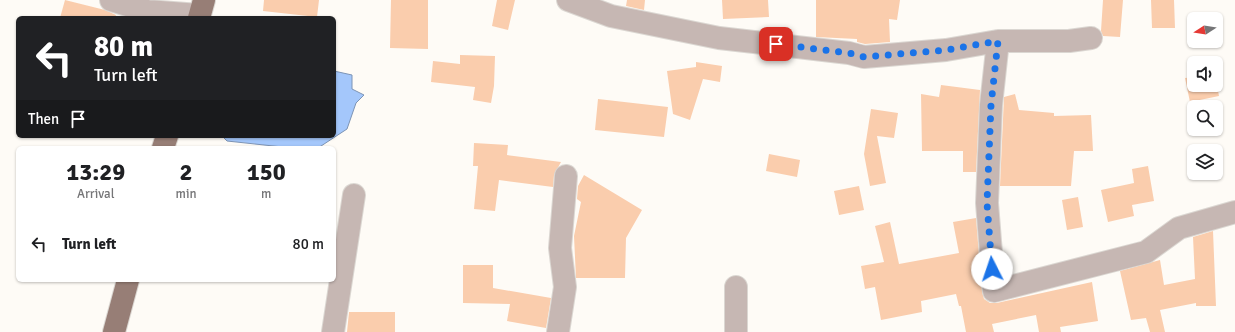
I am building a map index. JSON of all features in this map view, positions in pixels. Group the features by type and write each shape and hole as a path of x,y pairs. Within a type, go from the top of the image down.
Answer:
{"main road":[{"path":"114,332 127,282"}],"street":[{"path":"111,0 147,11 201,11"},
{"path":"568,0 611,16 666,28 719,38 849,53 864,57 946,50 998,41 1069,41 1091,38"},
{"path":"998,41 991,105 987,203 994,291 1146,252 1178,228 1235,212"},
{"path":"558,332 565,287 560,248 566,176"},
{"path":"333,332 354,195"},
{"path":"736,287 736,332"}],"water":[{"path":"336,71 352,75 352,89 364,95 356,103 347,129 336,136"},
{"path":"224,138 333,138 321,146 273,146 227,141"}],"building":[{"path":"65,0 105,10 116,15 116,16 61,16"},
{"path":"264,0 319,0 317,16 263,11"},
{"path":"391,0 428,0 428,49 390,48"},
{"path":"497,0 515,0 508,30 492,26"},
{"path":"627,0 645,0 644,10 626,6"},
{"path":"722,0 768,0 769,17 723,19"},
{"path":"816,0 900,0 897,20 889,19 890,42 865,44 857,42 857,39 816,37"},
{"path":"1103,0 1123,0 1120,37 1103,36 1101,31"},
{"path":"1151,0 1174,0 1175,28 1152,28"},
{"path":"460,55 495,56 494,86 491,103 473,100 475,87 431,82 433,61 460,64"},
{"path":"696,62 722,66 720,82 703,79 690,120 673,114 667,71 696,67"},
{"path":"941,85 980,90 976,172 963,172 963,151 922,151 921,94 939,97"},
{"path":"1188,92 1218,92 1219,96 1200,100 1190,100"},
{"path":"1015,94 1019,110 1054,113 1054,116 1091,115 1093,151 1074,151 1071,186 1000,186 1004,97"},
{"path":"598,99 668,107 664,137 595,130"},
{"path":"871,109 898,113 894,138 877,136 886,183 870,186 864,154"},
{"path":"474,143 508,145 507,155 561,162 554,175 553,187 499,180 495,211 474,209 478,166 473,166"},
{"path":"769,154 800,160 797,177 766,171"},
{"path":"1148,166 1154,201 1132,205 1134,216 1108,222 1101,190 1134,183 1132,169"},
{"path":"584,175 642,210 626,238 625,278 576,278 574,236 581,202 577,199 578,186"},
{"path":"859,186 864,210 839,215 834,191"},
{"path":"1078,197 1083,227 1067,230 1062,200"},
{"path":"976,218 982,292 984,299 990,303 997,303 1092,282 1098,321 1060,327 1061,332 1039,332 1036,315 992,324 994,332 966,332 961,306 959,306 956,294 921,301 922,312 881,320 875,287 865,289 861,266 884,262 875,226 890,222 899,264 959,253 953,222"},
{"path":"1213,231 1216,306 1196,306 1196,303 1160,310 1165,332 1150,332 1146,318 1131,320 1120,271 1160,260 1164,285 1195,279 1193,237"},
{"path":"463,265 493,265 493,288 551,298 546,328 507,321 510,304 463,303"},
{"path":"349,312 395,312 395,332 347,332"}],"route":[{"path":"776,44 849,53 864,57 946,50 998,41 991,105 987,203 992,269"}]}
